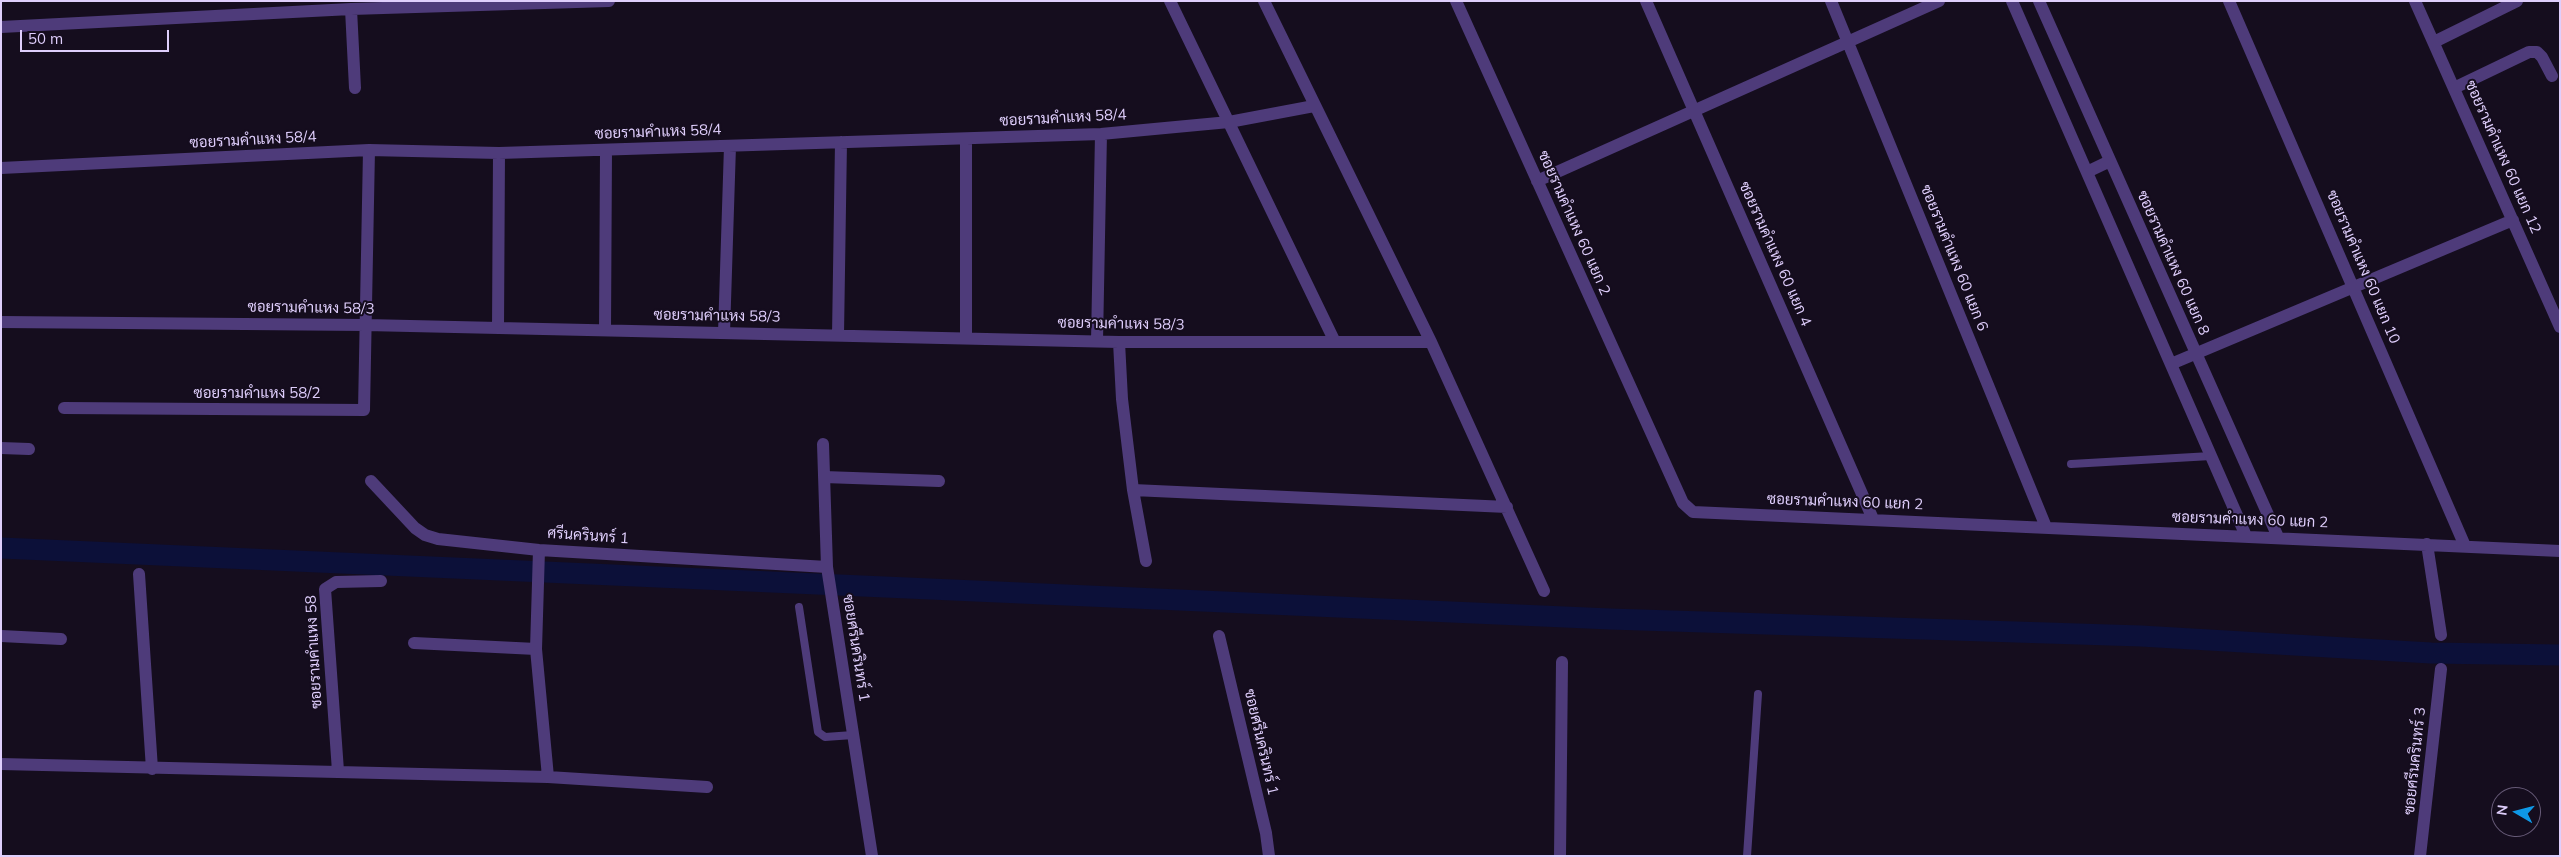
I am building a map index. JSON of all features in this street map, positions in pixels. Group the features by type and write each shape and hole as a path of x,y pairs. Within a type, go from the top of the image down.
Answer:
{"street":[{"path":"1,27 351,9 609,1"},
{"path":"1170,1 1335,342"},
{"path":"1264,1 1431,342 1544,591"},
{"name":"ซอยรามคำแหง 60 แยก 2","path":"1456,1 1683,503 1693,512 2560,551"},
{"name":"ซอยรามคำแหง 60 แยก 4","path":"1646,1 1873,519"},
{"name":"ซอยรามคำแหง 60 แยก 6","path":"1831,1 1850,43 2046,527"},
{"path":"1537,181 1850,43 1939,1"},
{"path":"2012,1 2246,536"},
{"name":"ซอยรามคำแหง 60 แยก 8","path":"2039,1 2278,537"},
{"name":"ซอยรามคำแหง 60 แยก 10","path":"2230,1 2466,546"},
{"name":"ซอยรามคำแหง 60 แยก 12","path":"2415,1 2560,327"},
{"path":"2434,42 2517,1"},
{"path":"351,9 354,88"},
{"path":"2454,88 2528,52 2537,52 2542,57 2552,76"},
{"name":"ซอยรามคำแหง 58/4","path":"1,168 369,150 499,153 1100,134 1229,122 1314,106"},
{"path":"1097,341 1100,134"},
{"path":"966,139 966,338"},
{"path":"838,335 841,142"},
{"path":"724,334 730,146"},
{"path":"366,325 369,150"},
{"path":"605,330 606,150"},
{"path":"498,328 499,153"},
{"path":"2086,172 2110,161"},
{"path":"2171,364 2513,220"},
{"name":"ซอยรามคำแหง 58/3","path":"1,322 366,325 1119,342 1431,342"},
{"name":"ซอยรามคำแหง 58/2","path":"64,408 364,410 366,325"},
{"path":"1119,342 1122,399 1133,490 1146,561"},
{"name":"ซอยศรีนครินทร์ 1","path":"823,444 828,573 872,856"},
{"path":"1,448 29,449"},
{"path":"824,478 939,481"},
{"name":"ศรีนครินทร์ 1","path":"370,481 415,528 425,535 454,541 539,550 828,573"},
{"path":"1133,490 1507,507"},
{"path":"2427,544 2441,635"},
{"path":"539,550 536,648 548,777"},
{"path":"139,574 152,769"},
{"name":"ซอยรามคำแหง 58","path":"338,771 325,589 336,582 381,581"},
{"path":"1,636 61,639"},
{"name":"ซอยศรีนครินทร์ 1","path":"1219,636 1266,833 1269,856"},
{"path":"414,643 536,648"},
{"path":"1560,856 1562,662"},
{"name":"ซอยศรีนครินทร์ 3","path":"2420,856 2442,669"},
{"path":"1,764 548,777 707,787"}],"lane":[{"path":"2071,464 2211,456"},
{"path":"798,608 818,732 825,737 853,735"},
{"path":"1747,856 1758,694"}],"waterway":[{"path":"1,548 1610,619 2141,636 2431,653 2560,655"}]}
